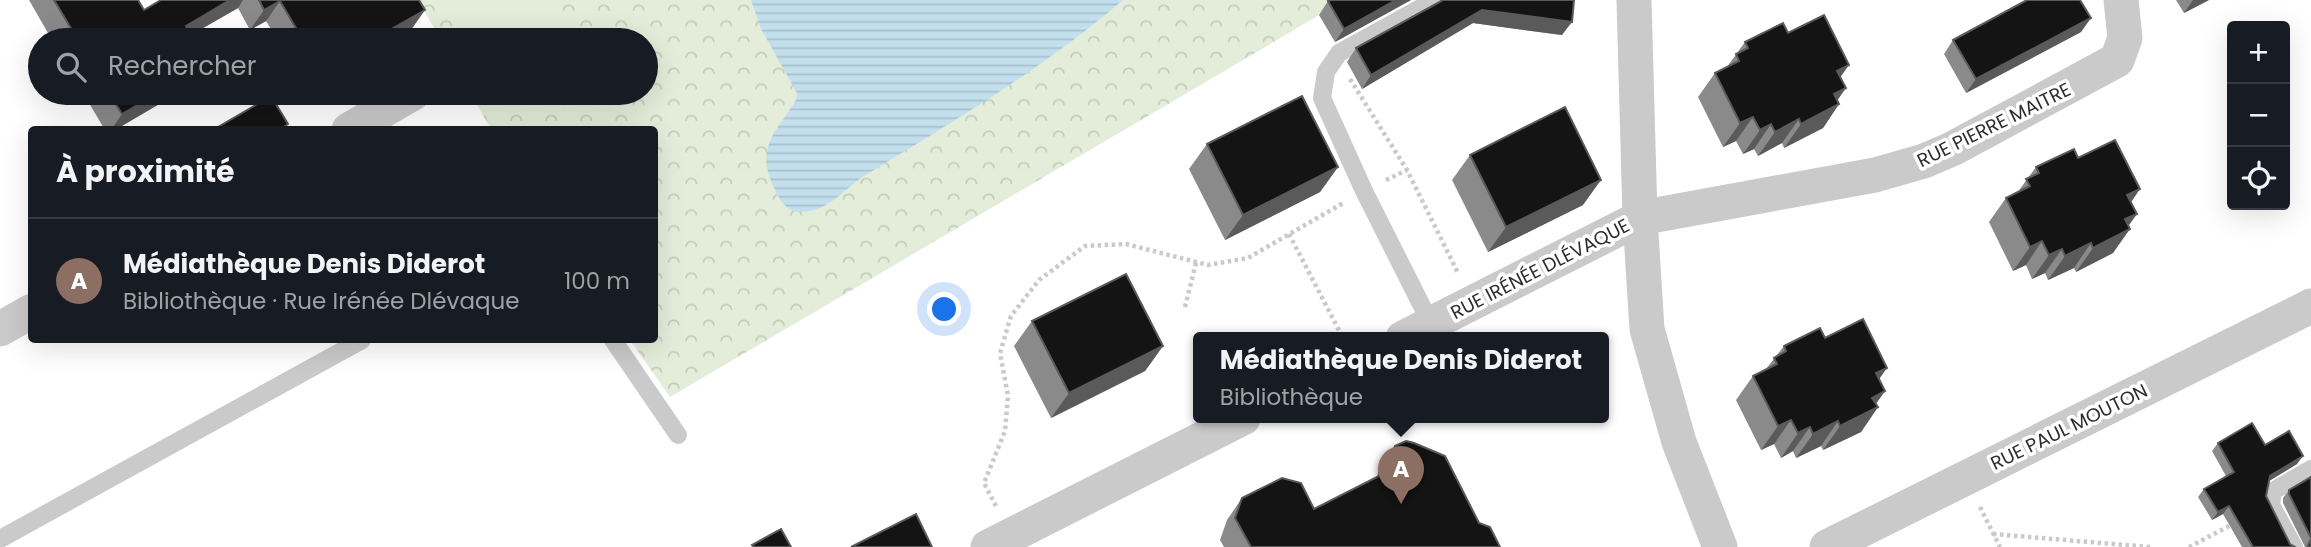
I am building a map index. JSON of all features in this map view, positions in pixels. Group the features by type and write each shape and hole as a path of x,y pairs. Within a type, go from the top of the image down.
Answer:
{"street":[{"name":"RUE IRÉNÉE DLÉVAQUE","path":"1634,0 1640,218 1647,329 1679,442 1720,547"},
{"name":"RUE PIERRE MAITRE","path":"1640,218 1875,176 1952,149 2117,60 2125,38 2121,0"},
{"path":"356,126 392,105"},
{"name":"RUE IRÉNÉE DLÉVAQUE","path":"1417,331 1640,218"},
{"name":"RUE PAUL MOUTON","path":"1827,547 2311,306"},
{"path":"0,329 28,313"},
{"path":"999,541 1233,423"}],"lane":[{"path":"1417,331 1364,191 1322,98 1326,72 1336,57 1434,0"},
{"path":"0,539 357,343"},
{"path":"615,343 678,435"},
{"path":"2294,547 2271,505 2273,491 2311,469"}],"path":[{"path":"1336,57 1407,170 1473,303"},
{"path":"999,541 984,482 1005,431 1008,396 1000,353 1012,316 1039,280 1085,246 1126,244 1208,265 1248,258 1364,191 1407,170"},
{"path":"1289,234 1340,332"},
{"path":"1185,307 1196,263"},
{"path":"1966,478 2000,547"},
{"path":"2189,547 2271,505"},
{"path":"1993,534 2150,547"}],"green space":[{"path":"418,0 1345,0 670,397 632,343 658,343 658,126 489,126 477,105 658,105 658,28 434,28"},
{"path":"445,0 552,0 567,28 461,28"},
{"path":"504,105 528,105 510,115"}],"water":[{"path":"751,0 1123,0 1063,48 999,92 861,178 830,203 812,211 801,212 788,208 782,202 766,163 770,142 796,100 797,93 761,29"}],"building":[{"path":"54,0 138,0 144,10 161,0 230,0 186,26 187,28 71,28"},
{"path":"259,0 419,0 425,10 393,28 296,28 280,1 264,10"},
{"path":"1396,0 1344,29 1328,1"},
{"path":"1443,0 1574,0 1572,22 1482,10 1371,75 1356,48"},
{"path":"2027,0 2080,0 2091,18 1976,79 1953,40"},
{"path":"1824,15 1849,65 1837,71 1846,88 1834,94 1839,104 1801,124 1799,119 1775,132 1771,124 1760,130 1753,117 1740,123 1715,73 1739,61 1736,54 1748,48 1745,42 1783,23 1788,33"},
{"path":"1302,96 1338,167 1243,215 1207,144"},
{"path":"116,105 137,105 122,114"},
{"path":"256,105 276,105 288,124 285,126 220,126"},
{"path":"1565,107 1601,180 1506,227 1470,155"},
{"path":"2115,140 2140,189 2127,195 2137,214 2125,219 2130,229 2093,248 2091,243 2065,256 2062,249 2049,255 2042,241 2030,247 2006,198 2030,186 2026,179 2039,173 2036,167 2074,149 2078,158"},
{"path":"1126,274 1163,346 1069,393 1032,321"},
{"path":"1863,319 1887,368 1876,373 1885,391 1872,398 1878,407 1840,426 1838,421 1813,434 1810,427 1798,433 1791,420 1778,426 1753,376 1777,364 1774,358 1786,351 1784,346 1820,328 1825,338"},
{"path":"2252,423 2265,445 2289,431 2303,456 2270,476 2266,496 2290,544 2295,547 2253,547 2229,506 2218,512 2204,489 2234,472 2218,443"},
{"path":"1406,441 1445,456 1479,523 1490,527 1500,547 1251,547 1235,518 1242,498 1282,478 1301,483 1314,509 1387,472 1395,446"},
{"path":"2311,477 2311,538 2289,490"},
{"path":"916,514 932,547 851,547"},
{"path":"781,529 791,547 752,545"}],"place":[{"name":"Médiathèque Denis Diderot","path":"1401,504"}]}
